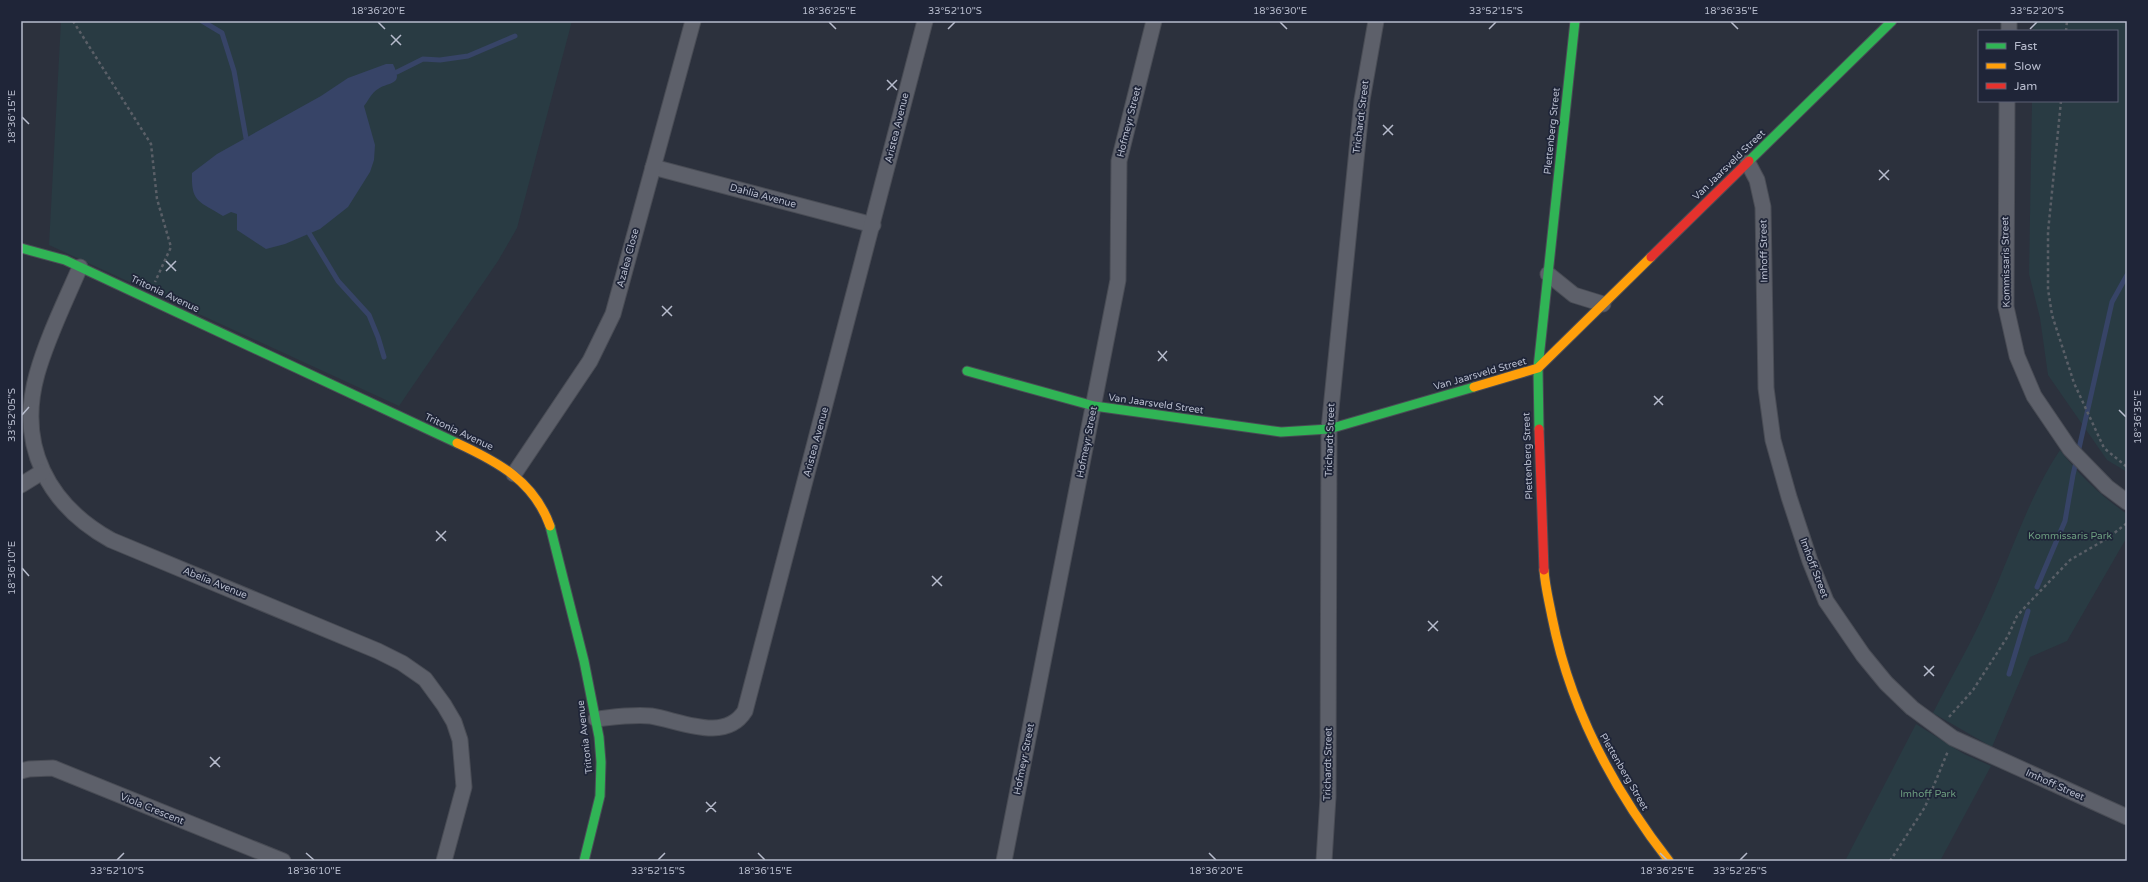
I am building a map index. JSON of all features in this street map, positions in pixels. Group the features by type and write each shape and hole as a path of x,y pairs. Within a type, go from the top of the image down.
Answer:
{"street":[{"name":"Azalea Close","path":"514,474 590,361 613,314 693,21"},
{"name":"Aristea Avenue","path":"596,719 631,715 651,716 715,729 730,725 745,711 925,21"},
{"name":"Hofmeyr Street","path":"1004,861 1118,280 1119,161 1154,21"},
{"name":"Trichardt Street","path":"1324,861 1328,797 1329,429 1361,108 1376,21"},
{"name":"Plettenberg Street","path":"1575,21 1538,368 1539,475 1545,580 1559,652 1582,718 1601,759 1641,823 1669,861"},
{"name":"Van Jaarsveld Street","path":"967,371 1094,406 1281,432 1303,432 1329,429 1538,368 1892,21"},
{"name":"Kommissaris Street","path":"2007,102 2006,307 2010,332 2017,356 2034,396 2070,449 2107,487 2127,502"},
{"name":"Imhoff Street","path":"1748,163 1757,180 1763,207 1766,388 1773,440 1789,497 1810,561 1826,601 1863,655 1886,683 1912,708 1939,728 1953,738 2127,817"},
{"name":"Dahlia Avenue","path":"653,167 872,225"},
{"name":"Tritonia Avenue","path":"21,248 49,254 149,298 491,458 514,474 538,501 550,526 588,674 596,719 601,788 584,861"},
{"name":"Abelia Avenue","path":"80,267 41,361 34,386 31,418 33,436 42,472 55,494 76,517 111,540 378,650 402,663 425,679 444,705 454,722 460,740 464,787 444,861"},
{"path":"1548,274 1574,295 1603,304"},
{"path":"21,484 42,472"},
{"name":"Viola Crescent","path":"21,771 29,769 53,768 282,861"}],"path":[{"path":"73,21 151,144 157,198 171,247 149,298"},
{"path":"2061,102 2048,232 2048,289 2052,315 2074,384 2104,448 2127,467"},
{"path":"1939,728 1973,690 2008,636 2017,616 2026,606 2070,560 2108,538 2127,523"},
{"path":"1890,861 1925,808 1953,738"}],"green space":[{"path":"61,21 572,21 517,228 498,261 399,406 49,245"},
{"path":"2034,21 2127,21 2127,472 2107,460 2048,375 2040,318 2029,274 2032,102 2118,102 2118,30 2033,30"},
{"name":"Kommissaris Park","path":"2060,450 2091,485 2127,514 2127,537 2067,641 2030,657 1992,747 1933,713 1982,619 2029,506"},
{"name":"Imhoff Park","path":"1916,724 1964,754 1991,766 1940,861 1845,861"}],"water":[{"path":"386,64 393,64 397,76 396,79 394,82 376,90 364,106 375,145 374,160 370,172 348,207 320,229 285,244 266,249 237,230 237,214 231,212 223,216 202,204 195,196 192,183 192,173 217,154 321,96 348,78"}],"waterway":[{"path":"202,21 222,33 234,71 246,138"},
{"path":"397,72 423,59 440,60 468,56 515,36"},
{"path":"309,233 338,281 369,315 384,357"},
{"path":"2037,587 2065,521 2073,475 2112,302 2127,275"},
{"path":"2009,674 2028,611"}],"traffic: fast":[{"path":"1539,429 1538,368 1575,21"},
{"path":"1749,161 1892,21"},
{"path":"21,248 65,260 457,443"},
{"path":"967,371 1094,406 1281,432 1329,429 1474,387"},
{"path":"550,526 584,661 599,737 601,762 600,796 584,861"}],"traffic: slow":[{"path":"1474,387 1538,368 1651,257"},
{"path":"457,443 487,458 513,475 534,497 543,510 550,526"},
{"path":"1544,570 1547,594 1560,651 1582,715 1596,746 1629,805 1669,861"}],"traffic: jam":[{"path":"1651,257 1749,161"},
{"path":"1539,429 1544,570"}]}
